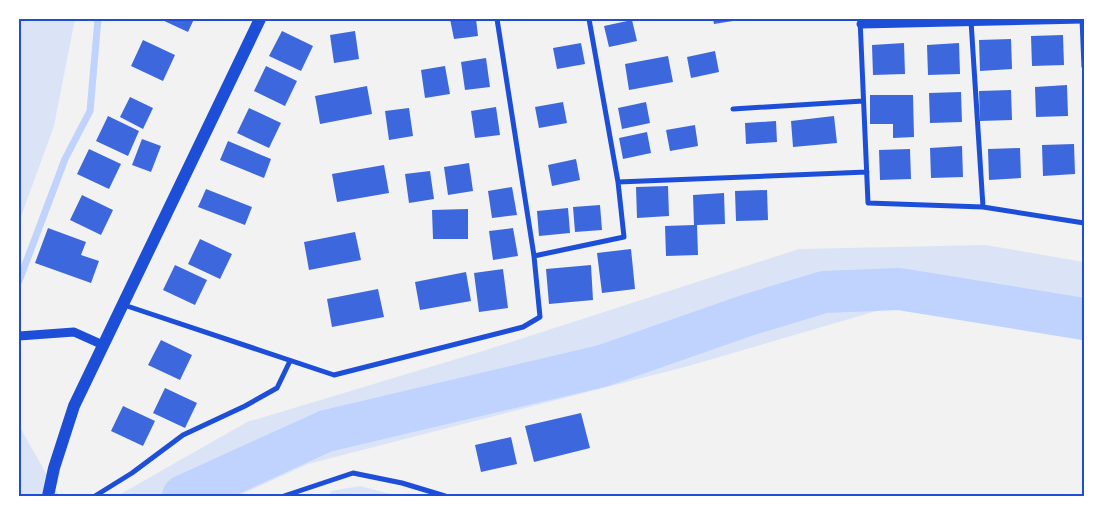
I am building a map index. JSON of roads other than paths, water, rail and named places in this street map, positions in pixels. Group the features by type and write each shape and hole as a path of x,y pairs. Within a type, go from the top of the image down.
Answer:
{"main road":[{"path":"48,496 54,468 74,406 260,19"}],"street":[{"path":"123,305 334,375 523,327 540,317 534,256 497,19"},
{"path":"534,256 624,237 618,182 589,19"},
{"path":"1084,67 1083,19 860,22 868,202 983,207 1084,223"},
{"path":"971,21 983,207"},
{"path":"733,110 863,101"},
{"path":"618,182 867,172"},
{"path":"19,336 74,332 103,345"},
{"path":"95,496 132,473 184,435 245,406 277,388 290,361"},
{"path":"284,496 352,473 402,483 445,496"}],"waterway":[{"path":"19,281 65,159 90,111 98,19"},
{"path":"183,496 326,431 602,366 748,315 824,292 899,289 1084,319"}]}
